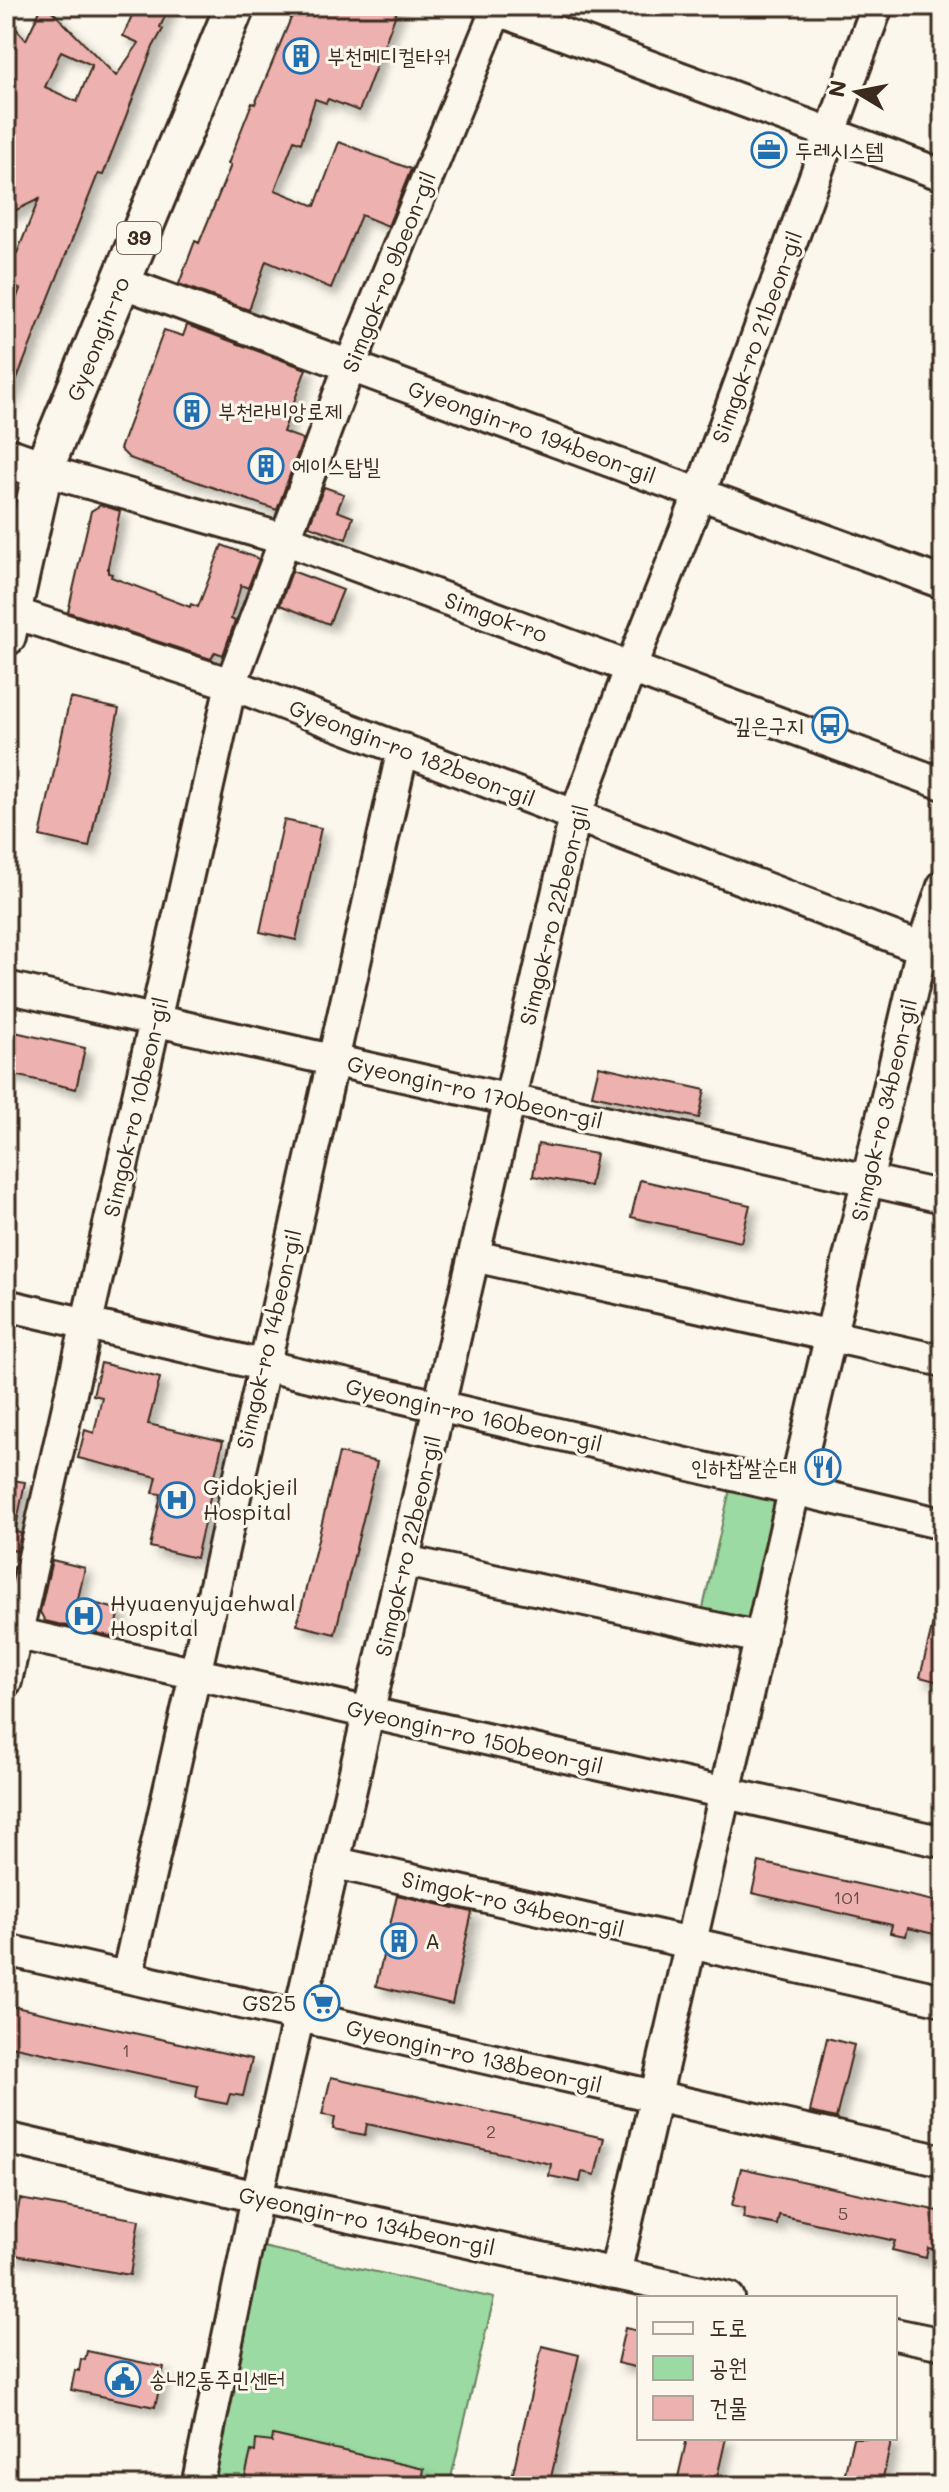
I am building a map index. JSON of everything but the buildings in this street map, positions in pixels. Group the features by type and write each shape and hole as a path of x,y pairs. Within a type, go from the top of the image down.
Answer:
{"main road":[{"name":"Gyeongin-ro","path":"9,624 43,470 235,6"},
{"path":"6,457 43,470"}],"street":[{"name":"Simgok-ro 21beon-gil","path":"631,667 700,493 877,6"},
{"path":"494,7 943,175"},
{"name":"Simgok-ro 9beon-gil","path":"287,540 350,365 494,7"},
{"name":"Gyeongin-ro 194beon-gil","path":"121,282 943,583"},
{"name":"Simgok-ro","path":"43,470 287,540 943,784"},
{"name":"Simgok-ro 10beon-gil","path":"6,1681 11,1632 157,1021 231,684 287,540"},
{"name":"Gyeongin-ro 182beon-gil","path":"9,624 231,684 932,952"},
{"name":"Simgok-ro 22beon-gil","path":"197,2486 257,2197 575,816 631,667"},
{"name":"Simgok-ro 14beon-gil","path":"127,1977 403,749"},
{"name":"Simgok-ro 34beon-gil","path":"615,2274 867,1179 932,952 943,886"},
{"name":"Gyeongin-ro 170beon-gil","path":"6,987 943,1197"},
{"path":"474,1256 943,1361"},
{"name":"Gyeongin-ro 160beon-gil","path":"6,1305 943,1524"},
{"path":"405,1561 761,1638"},
{"name":"Gyeongin-ro 150beon-gil","path":"11,1632 943,1842"},
{"name":"Simgok-ro 34beon-gil","path":"336,1863 690,1945"},
{"path":"690,1945 943,2000"},
{"name":"Gyeongin-ro 138beon-gil","path":"6,1950 301,2015 655,2099 943,2161"},
{"name":"Gyeongin-ro 134beon-gil","path":"6,2138 257,2197 720,2296"},
{"path":"897,2334 943,2344"}],"green space":[{"path":"731,1485 788,1498 755,1632 700,1621"},
{"path":"263,2247 494,2298 449,2486 213,2486"}],"place":[{"name":"부천메디컬타워","path":"301,56"},
{"name":"두레시스템","path":"769,150"},
{"name":"부천라비앙로제","path":"192,411"},
{"name":"에이스탑빌","path":"266,466"},
{"name":"깊은구지","path":"830,725"},
{"name":"인하찹쌀순대","path":"823,1467"},
{"name":"Gidokjeil Hospital","path":"177,1500"},
{"name":"Hyuaenyujaehwal Hospital","path":"84,1616"},
{"name":"A","path":"399,1941"},
{"name":"GS25","path":"322,2003"},
{"name":"송내2동주민센터","path":"123,2379"}]}
